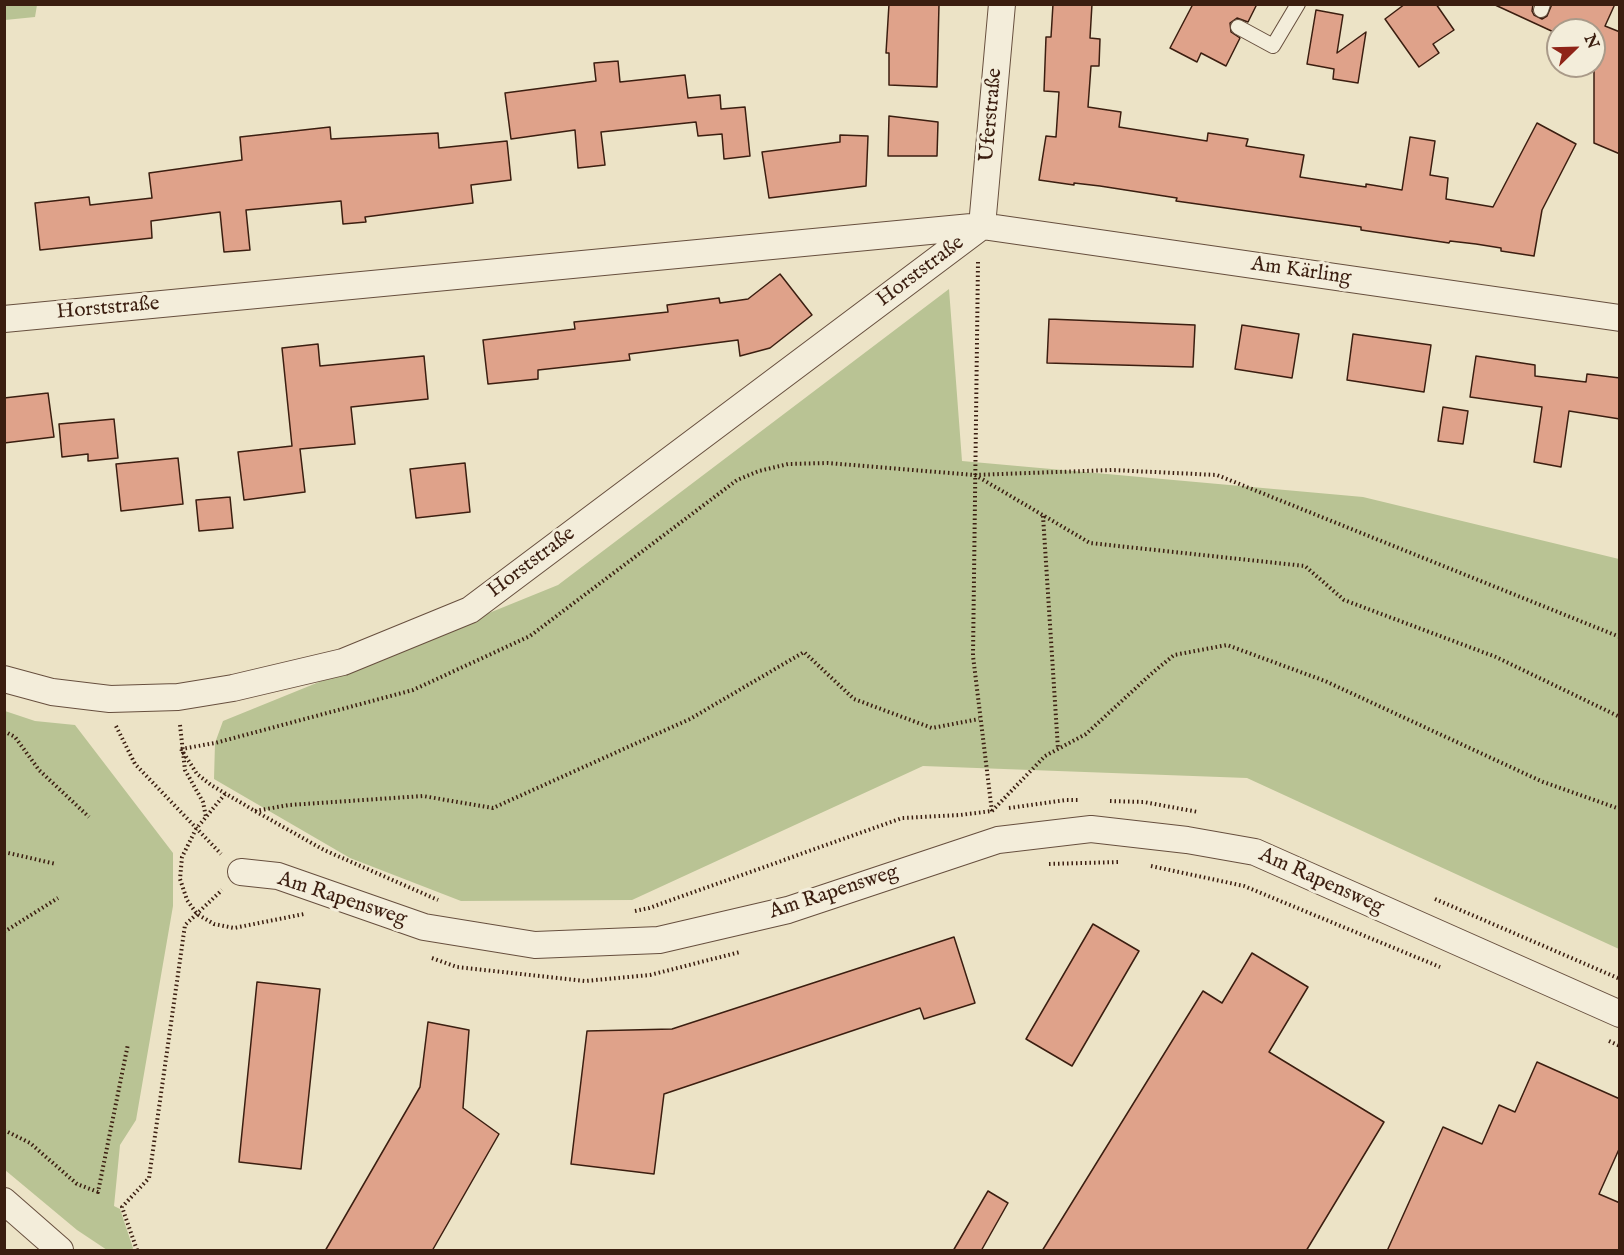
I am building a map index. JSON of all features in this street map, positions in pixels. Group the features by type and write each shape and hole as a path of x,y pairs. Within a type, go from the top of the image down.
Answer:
{"street":[{"name":"Uferstraße","path":"982,226 1002,4"},
{"name":"Am Kärling","path":"982,226 1620,318"},
{"name":"Horststraße","path":"10,319 982,226"},
{"name":"Horststraße","path":"4,679 52,692 110,699 178,697 233,688 343,662 470,610 982,226"},
{"name":"Am Rapensweg","path":"241,872 278,876 424,927 535,945 659,940 788,910 998,840 1091,829 1186,840 1255,852 1620,1014"},
{"path":"4,1201 60,1251"}],"lane":[{"path":"1238,27 1273,46 1298,4"}],"path":[{"path":"982,226 977,271 973,656 979,719 998,840"},
{"path":"206,818 203,802 185,770 181,749 215,743 413,690 530,636 737,480 759,471 788,464 828,463 974,475 1112,470 1217,475 1620,637"},
{"path":"974,475 1090,543 1305,566 1344,600 1496,657 1620,717"},
{"path":"1043,515 1058,749"},
{"path":"992,811 1045,756 1086,734 1174,655 1227,645 1325,681 1543,782 1620,810"},
{"path":"255,812 289,805 423,796 493,808 690,719 804,652 854,699 932,728 979,719"},
{"path":"110,699 116,725 135,764 196,829 241,872 185,925 148,1178 122,1208 137,1251"},
{"path":"4,731 15,737 39,770 89,817"},
{"path":"225,794 196,829 182,857 180,879 187,900 197,914 214,924 234,928 309,913"},
{"path":"4,852 56,864"},
{"path":"1042,864 1127,863"},
{"path":"1150,866 1244,886 1450,971"},
{"path":"4,932 58,898"},
{"path":"424,956 457,966 585,981 650,975 744,951"},
{"path":"1609,1041 1620,1046"},
{"path":"4,1130 30,1143 77,1184 98,1192 128,1044"}],"green space":[{"path":"5,4 37,5 35,17 5,20"},
{"path":"949,289 962,461 1363,497 1619,559 1619,949 1247,778 923,766 632,900 461,901 350,858 214,779 215,743 223,721 558,585"},
{"path":"5,711 35,721 75,725 173,853 173,906 136,1120 120,1145 114,1206 120,1209 132,1250 107,1250 77,1230 5,1170"}],"building":[{"path":"889,4 939,4 937,87 889,85 889,53 886,53"},
{"path":"1053,4 1092,4 1090,38 1100,39 1099,66 1091,66 1088,107 1121,112 1119,127 1207,141 1208,133 1248,139 1246,146 1304,155 1300,177 1402,190 1410,137 1435,141 1430,175 1448,178 1446,199 1493,207 1537,123 1576,144 1542,210 1534,256 1476,244 1450,241 1449,243 1361,230 1361,227 1176,201 1177,198 1100,186 1039,180 1046,136 1056,137 1059,92 1044,91 1046,37 1051,37"},
{"path":"1193,4 1257,4 1248,22 1237,18 1230,23 1231,32 1240,38 1226,66 1201,53 1197,62 1170,48"},
{"path":"1405,4 1436,4 1454,30 1433,44 1439,53 1419,67 1385,19"},
{"path":"1493,4 1533,4 1534,15 1542,19 1547,16 1552,4 1615,4 1606,24 1606,18 1546,18 1546,28"},
{"path":"1316,10 1343,15 1337,53 1366,32 1358,83 1333,79 1334,69 1307,64"},
{"path":"1606,26 1620,32 1620,154 1594,143 1594,78 1606,78"},
{"path":"618,61 620,82 685,75 688,98 720,95 721,109 745,107 750,156 724,159 722,134 698,136 696,122 601,132 605,165 578,168 575,130 511,139 505,93 596,81 594,63"},
{"path":"889,116 938,122 937,156 888,156"},
{"path":"330,127 331,139 438,133 439,148 507,141 511,180 471,185 473,203 365,217 366,222 343,224 341,201 246,210 250,250 224,252 220,212 151,221 152,238 40,250 35,203 89,197 90,205 152,198 149,173 242,160 240,137"},
{"path":"840,135 868,136 866,186 769,198 762,152 840,142"},
{"path":"780,274 812,315 770,348 740,356 738,340 629,354 630,360 538,370 538,379 488,384 483,340 575,329 574,322 668,312 667,305 719,298 720,303 748,299"},
{"path":"1049,319 1195,325 1193,367 1047,363"},
{"path":"1242,325 1299,334 1292,378 1235,369"},
{"path":"1353,334 1431,345 1424,392 1347,380"},
{"path":"318,344 320,366 424,356 428,399 351,407 355,444 300,449 305,492 244,500 238,452 292,446 282,348"},
{"path":"1476,356 1535,365 1535,376 1586,382 1587,374 1620,378 1620,419 1569,411 1561,467 1534,462 1542,407 1470,397"},
{"path":"48,393 54,437 4,443 4,398"},
{"path":"1443,407 1468,411 1463,444 1438,441"},
{"path":"114,419 118,458 88,461 88,454 62,457 59,424"},
{"path":"178,458 183,504 121,511 116,464"},
{"path":"465,463 470,512 416,518 410,469"},
{"path":"230,497 233,528 199,531 196,500"},
{"path":"1093,924 1139,951 1072,1066 1026,1039"},
{"path":"954,937 975,1003 924,1019 920,1008 664,1094 654,1174 571,1164 587,1031 672,1029"},
{"path":"1252,953 1308,987 1269,1052 1384,1122 1306,1251 1042,1251 1203,991 1222,1003"},
{"path":"257,982 320,989 301,1169 239,1162"},
{"path":"428,1022 469,1030 463,1108 499,1134 432,1251 325,1251 420,1087"},
{"path":"1537,1062 1620,1099 1620,1147 1599,1194 1620,1203 1620,1251 1387,1251 1443,1127 1482,1144 1499,1105 1515,1112"},
{"path":"988,1191 1008,1203 981,1251 953,1251"}]}
